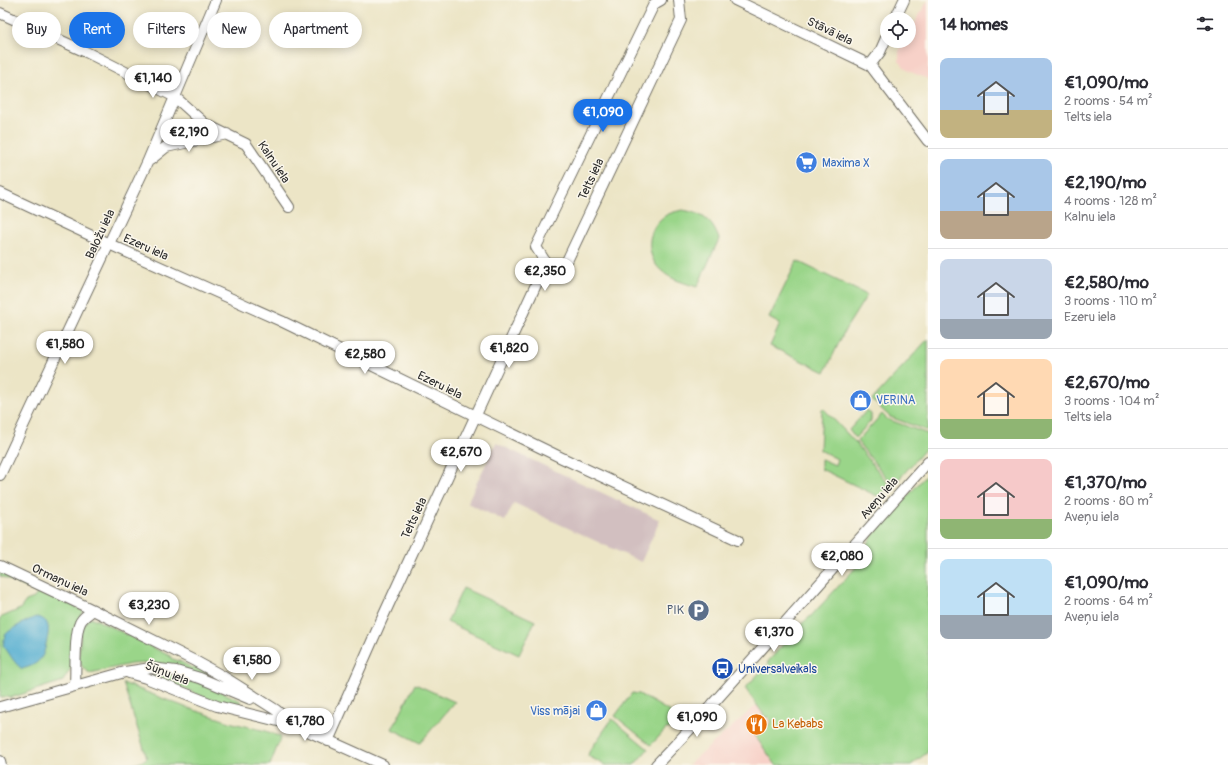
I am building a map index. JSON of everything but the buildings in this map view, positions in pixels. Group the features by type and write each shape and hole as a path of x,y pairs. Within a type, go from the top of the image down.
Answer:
{"street":[{"name":"Baložu iela","path":"0,475 147,163 216,0"},
{"name":"Telts iela","path":"546,263 536,247 654,4 661,0"},
{"name":"Telts iela","path":"546,263 566,263 681,20 679,0"},
{"name":"Stāvā iela","path":"735,0 870,64"},
{"path":"898,12 904,0"},
{"name":"Kalnu iela","path":"0,13 86,52 175,97 206,124 246,144 289,207"},
{"path":"882,48 870,64 928,141"},
{"path":"147,163 166,147 227,134"},
{"name":"Ezeru iela","path":"0,193 280,321 562,458 738,540"},
{"name":"Telts iela","path":"328,741 381,621 546,263"},
{"name":"Aveņu iela","path":"656,765 811,595 928,462"},
{"name":"Ormaņu iela","path":"0,566 94,610 224,677 276,710 292,724 383,765"},
{"path":"76,685 77,636 79,623 85,616 94,610"},
{"name":"Šūņu iela","path":"0,707 125,672 151,668 176,671 200,678 276,710"},
{"name":"Šūņu iela","path":"125,672 146,678 216,706 292,724"},
{"path":"0,761 1,765"}],"shaded area":[{"path":"928,0 928,79 908,71 899,61 899,51 901,48 916,48 916,21"},
{"path":"496,443 660,520 641,562 514,503 505,521 467,503"},
{"path":"758,704 773,723 776,765 688,765"}],"green space":[{"path":"682,210 701,215 705,218 713,227 719,239 697,287 667,275 657,267 651,253 650,238 656,224 667,215"},
{"path":"797,261 867,295 845,330 825,372 770,346 780,324 769,318"},
{"path":"928,339 928,431 890,417 872,400"},
{"path":"823,408 856,443 889,485 880,496 821,469 821,459 835,465 837,459 820,450"},
{"path":"867,410 871,414 871,421 855,438 849,430"},
{"path":"882,414 887,419 928,434 928,446 893,486 857,441"},
{"path":"928,473 928,752 911,765 776,765 755,736 772,722 767,716 766,718 745,688 769,663 767,663 786,641 786,644 788,642 798,627 811,616 860,563 866,551 864,550 873,535"},
{"path":"0,571 84,611 80,616 71,668 63,681 10,698 9,696 0,698 0,618 20,609 26,601 34,598 37,594 34,591 0,576"},
{"path":"463,588 535,621 519,655 447,622"},
{"path":"93,618 170,656 172,659 193,668 195,666 231,686 149,663 131,664 90,673 81,665 79,658 81,629 88,619"},
{"path":"151,672 176,676 202,683 241,701 240,705 235,707 211,700 150,674"},
{"path":"123,683 185,707 233,723 266,731 281,737 270,765 131,765 141,762 147,758"},
{"path":"415,684 455,702 420,743 392,729"},
{"path":"632,693 639,694 681,718 671,728 666,729 651,745 615,716"},
{"path":"612,719 648,749 634,765 605,765 588,756 589,752"}],"water":[{"path":"36,617 45,620 47,623 48,635 45,650 37,662 22,669 14,661 3,645 5,635 15,627"}],"place":[{"name":"Maxima X","path":"806,163"},
{"name":"VERINA","path":"860,400"},
{"name":"PIK","path":"699,610"},
{"name":"Universalveikals","path":"722,669"},
{"name":"Viss mājai","path":"596,711"},
{"name":"La Kebabs","path":"757,724"}]}
